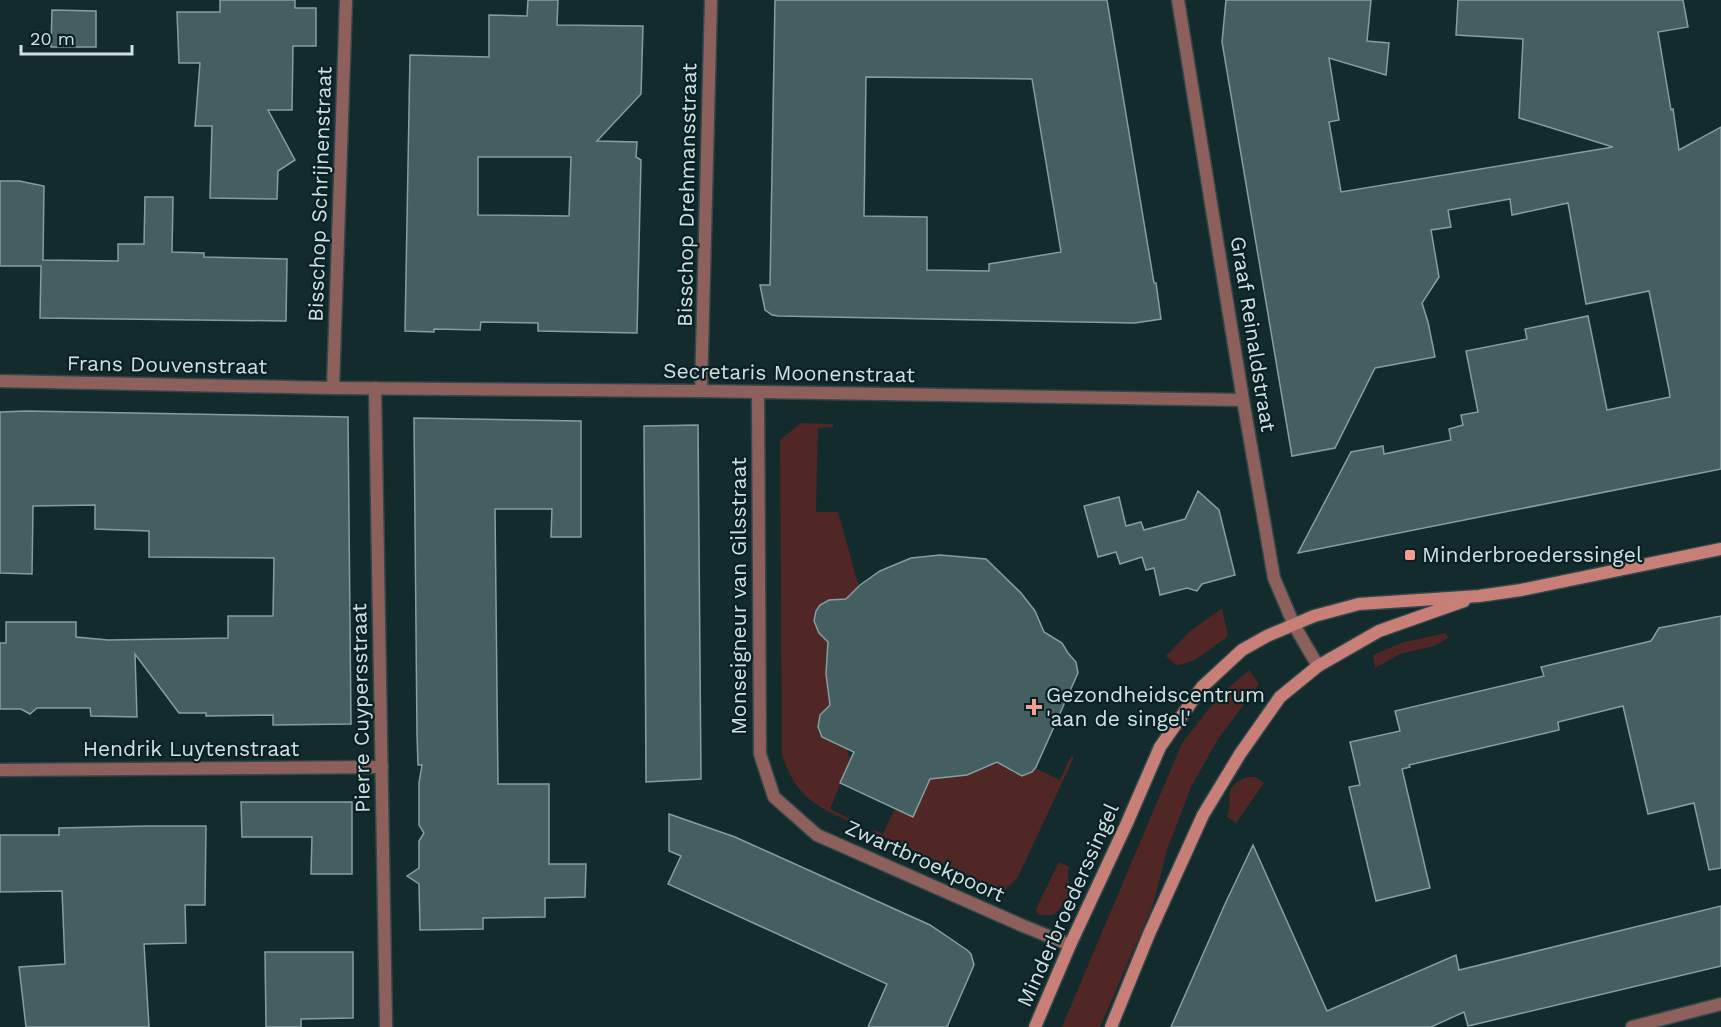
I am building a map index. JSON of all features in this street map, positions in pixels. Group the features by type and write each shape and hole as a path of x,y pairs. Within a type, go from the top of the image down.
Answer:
{"main road":[{"name":"Minderbroederssingel","path":"1035,1027 1160,747 1202,687 1242,650 1267,636 1314,616 1359,604 1479,596 1521,590 1721,549"},
{"name":"Minderbroederssingel","path":"1110,1027 1149,933 1203,815 1240,754 1280,697 1318,666 1379,631 1479,596"}],"street":[{"name":"Bisschop Schrijnenstraat","path":"333,388 346,0"},
{"name":"Bisschop Drehmansstraat","path":"701,391 711,0"},
{"name":"Graaf Reinaldstraat","path":"1178,0 1274,578 1294,625 1318,666"},
{"name":"Frans Douvenstraat","path":"0,381 333,388"},
{"name":"Secretaris Moonenstraat","path":"333,388 701,391 1243,400"},
{"name":"Pierre Cuypersstraat","path":"375,388 386,1027"},
{"name":"Monseigneur van Gilsstraat","path":"758,392 760,754 774,798"},
{"name":"Hendrik Luytenstraat","path":"0,770 382,767"},
{"name":"Zwartbroekpoort","path":"774,798 818,835 1070,945"},
{"path":"1632,1027 1721,1004"}],"shaded area":[{"path":"801,423 833,424 833,427 818,428 816,512 838,512 859,587 846,601 836,599 821,605 814,619 815,627 828,640 827,674 833,707 819,719 819,733 849,750 848,755 851,758 830,809 854,821 853,823 808,798 793,780 782,754 780,440"},
{"path":"1222,608 1228,636 1190,662 1176,665 1166,656 1189,632"},
{"path":"1446,633 1448,638 1434,646 1400,654 1375,668 1373,655 1404,642"},
{"path":"1249,670 1259,684 1218,739 1191,787 1167,850 1153,905 1100,1027 1062,1027 1182,743 1218,697"},
{"path":"1071,756 1074,757 1018,877 1004,891 872,832 875,830 883,834 895,808 913,816 931,778 968,774 985,768 1002,758 1014,773 1025,775 1035,768 1060,780"},
{"path":"1247,777 1255,777 1264,783 1236,823 1227,817 1230,790 1238,781"},
{"path":"1059,862 1069,867 1069,895 1053,915 1038,915 1036,909"}],"building":[{"path":"220,0 295,0 295,8 316,8 316,46 293,46 292,110 268,110 295,160 278,171 277,199 210,198 212,126 195,126 200,63 179,63 177,12 220,12"},
{"path":"528,0 558,0 557,25 643,26 641,94 597,141 637,142 636,157 641,160 637,333 538,331 538,323 481,322 480,330 405,331 410,55 489,57 489,15 527,16","holes":["478,157 571,157 569,216 478,215"]},
{"path":"775,0 1107,0 1161,319 1135,323 778,316 765,310 760,285 770,285","holes":["866,77 1032,79 1061,252 989,264 989,271 927,270 927,217 864,216"]},
{"path":"1226,0 1371,0 1367,41 1389,43 1386,75 1329,58 1339,120 1329,122 1341,192 1613,147 1519,118 1523,39 1456,35 1458,0 1683,0 1688,27 1658,32 1679,150 1721,127 1721,469 1298,553 1351,452 1383,446 1384,454 1451,440 1449,429 1463,425 1461,415 1478,412 1466,351 1527,339 1525,329 1588,316 1607,410 1670,397 1649,291 1586,304 1568,203 1512,215 1510,199 1448,210 1451,227 1431,230 1439,277 1422,303 1435,357 1375,368 1335,448 1292,456 1222,42"},
{"path":"52,10 96,11 96,47 51,47"},
{"path":"0,181 19,181 44,186 43,260 118,261 118,244 144,244 145,197 173,197 172,252 204,253 204,257 287,259 286,321 40,318 41,266 0,266"},
{"path":"0,412 348,417 351,724 273,725 273,715 206,716 206,713 179,713 135,654 137,717 91,716 90,708 37,708 30,714 21,709 0,709 0,643 6,643 6,622 76,622 76,637 108,640 228,638 228,616 273,616 274,558 149,557 149,531 95,529 95,505 33,506 32,574 0,573"},
{"path":"414,418 581,421 581,537 551,537 552,509 495,509 498,784 549,784 549,864 586,864 585,897 545,898 545,917 483,918 483,929 420,930 419,884 407,876 419,868 419,841 424,833 419,825 419,783 422,765 418,765 417,734"},
{"path":"698,425 701,779 646,782 644,426"},
{"path":"1198,491 1219,510 1235,575 1202,584 1197,591 1187,588 1160,595 1154,568 1146,570 1142,557 1120,564 1116,552 1098,557 1084,506 1119,497 1126,526 1141,522 1144,530 1185,519"},
{"path":"940,555 986,559 1021,593 1035,611 1044,632 1062,643 1076,662 1078,673 1032,772 1022,776 997,762 967,775 930,779 913,817 840,783 854,752 822,737 818,727 820,715 830,705 826,674 828,642 819,633 814,621 820,605 829,600 846,599 860,585 880,571 911,558"},
{"path":"1721,616 1721,868 1709,870 1694,803 1648,814 1623,706 1558,722 1559,730 1409,765 1410,767 1402,769 1430,888 1376,901 1349,787 1360,785 1350,742 1400,731 1395,711 1544,676 1541,667 1651,641 1659,628"},
{"path":"241,802 352,802 352,874 311,874 312,837 242,837"},
{"path":"669,814 735,837 930,925 967,950 971,954 974,965 947,1027 868,1027 887,984 668,884 681,856 669,851"},
{"path":"206,826 205,905 185,905 186,943 144,944 149,1027 26,1027 19,967 65,964 62,891 0,892 0,835 59,835 59,828"},
{"path":"1253,845 1327,1011 1456,955 1459,970 1721,906 1721,966 1468,1026 1464,1012 1431,1027 1171,1027"},
{"path":"265,952 353,952 353,1018 301,1019 301,1027 266,1027"}],"place":[{"name":"Minderbroederssingel","path":"1410,555"},
{"name":"Gezondheidscentrum 'aan de singel'","path":"1034,707"}]}
